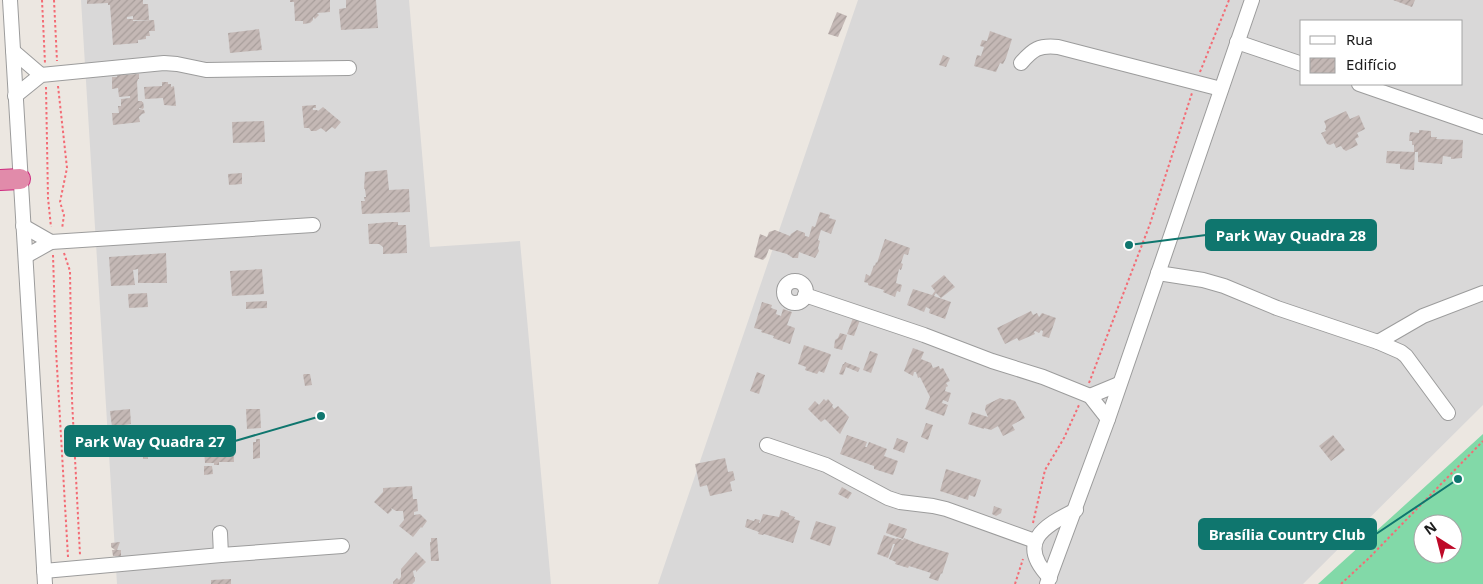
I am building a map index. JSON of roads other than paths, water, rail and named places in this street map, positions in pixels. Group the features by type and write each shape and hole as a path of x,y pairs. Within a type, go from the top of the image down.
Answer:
{"highway":[{"path":"0,180 13,173"}],"street":[{"path":"10,0 15,96 13,173 23,226 26,256 44,578 75,569 342,546"},
{"path":"1049,581 1108,419 1252,0"},
{"path":"1238,42 1300,63"},
{"path":"1021,63 1033,50 1049,46 1058,47 1221,89"},
{"path":"13,51 48,74"},
{"path":"15,96 48,74 164,63 206,70 349,68"},
{"path":"1362,85 1483,127"},
{"path":"26,256 54,241 313,225"},
{"path":"23,226 54,241"},
{"path":"1158,273 1215,283 1277,308 1378,342 1403,354 1448,413"},
{"path":"1378,342 1428,313 1483,293"},
{"path":"806,295 924,335 992,361 1043,377 1087,395 1108,419"},
{"path":"1087,395 1119,384"},
{"path":"767,445 826,465 888,498 900,502 946,509 1032,540"},
{"path":"1032,540 1046,527 1076,510"},
{"path":"220,533 221,555"},
{"path":"1032,540 1038,561 1049,581"}],"place":[{"name":"Park Way Quadra 28","path":"1129,245"},
{"name":"Park Way Quadra 27","path":"321,416"},
{"name":"Brasília Country Club","path":"1458,479"}]}
